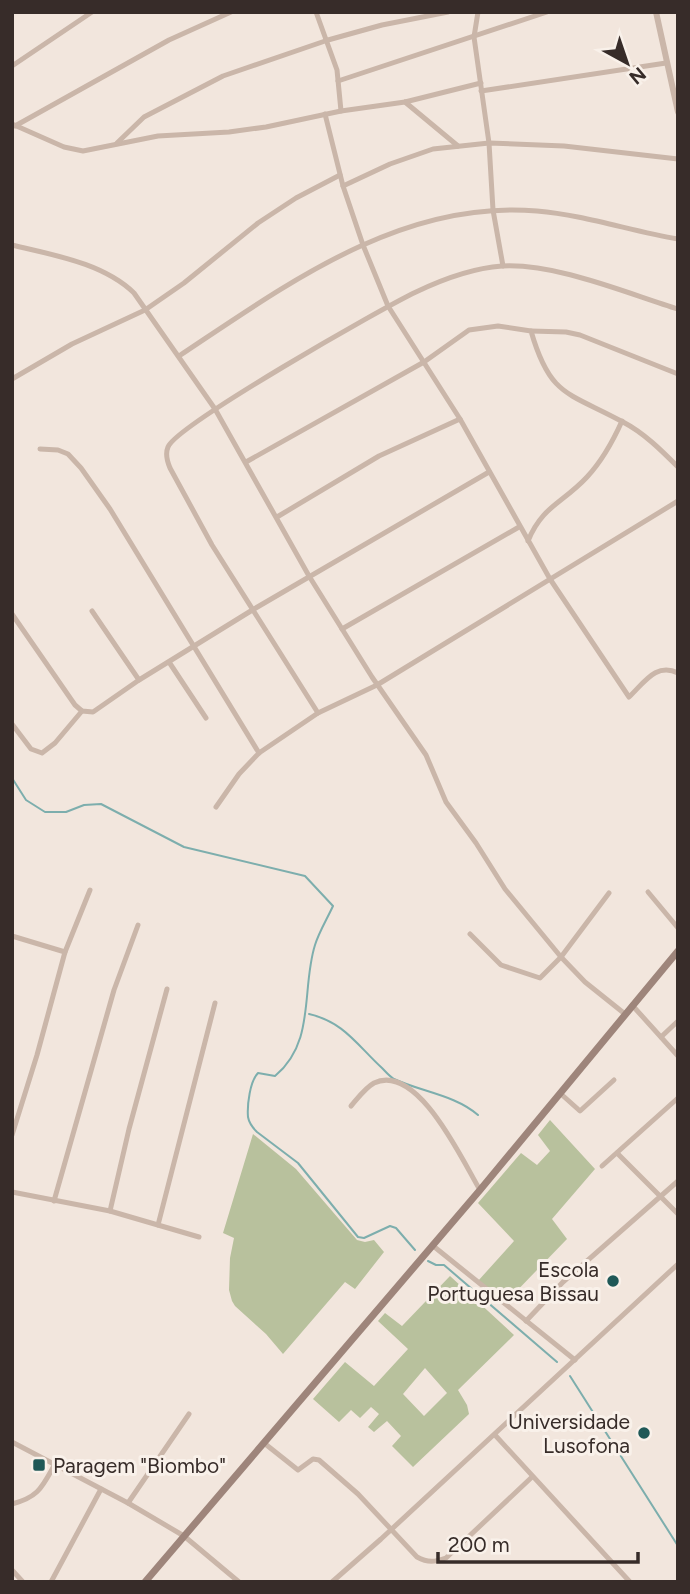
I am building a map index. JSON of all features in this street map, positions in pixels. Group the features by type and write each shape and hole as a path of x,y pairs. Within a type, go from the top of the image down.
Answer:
{"main road":[{"path":"145,1582 480,1190 678,951"}],"street":[{"path":"12,66 92,12"},
{"path":"14,125 169,40 231,12"},
{"path":"316,12 328,40 338,81 341,111"},
{"path":"117,143 144,117 216,80 328,40 382,25 448,12"},
{"path":"478,12 474,37 489,143 493,210 503,266"},
{"path":"338,81 547,12"},
{"path":"656,12 678,112"},
{"path":"481,91 666,63"},
{"path":"14,125 73,150 83,151 158,136 229,132 405,102 481,83"},
{"path":"405,102 458,146"},
{"path":"324,114 363,245 388,306 460,419 550,579 629,697 658,670 669,669 678,673"},
{"path":"344,186 433,149 489,143 564,146 678,159"},
{"path":"12,379 72,344 145,310 184,283 268,216 340,175"},
{"path":"178,356 292,283 363,245 440,217 493,210 558,214 678,239"},
{"path":"12,245 93,268 120,279 134,293 215,410 309,576 377,685 426,755 446,802 499,881 561,957 585,982 625,1014"},
{"path":"318,713 212,545 166,456 168,446 176,437 215,410 388,306 445,280 503,266 558,272 678,309"},
{"path":"246,462 424,362 469,330 498,326 531,331 566,331 678,374"},
{"path":"531,331 538,357 550,379 582,402 622,421 654,444 678,467"},
{"path":"277,516 379,456 460,419"},
{"path":"528,541 538,519 588,476 613,441 622,421"},
{"path":"40,449 58,450 75,460 110,509 259,753"},
{"path":"12,614 75,705 82,711 93,712 139,680 254,609 489,472"},
{"path":"216,807 239,774 259,753 318,713 377,685 678,501"},
{"path":"342,629 519,527"},
{"path":"92,611 139,680"},
{"path":"169,662 206,718"},
{"path":"12,724 31,749 42,752 55,743 82,711"},
{"path":"12,1135 65,952 90,890"},
{"path":"648,892 678,928"},
{"path":"471,934 501,965 536,978 546,974 561,957 610,893"},
{"path":"54,1201 114,990 138,925"},
{"path":"12,936 65,952"},
{"path":"110,1211 167,989"},
{"path":"158,1225 215,1003"},
{"path":"632,1005 678,1056"},
{"path":"661,1037 678,1021"},
{"path":"351,1106 374,1083 390,1080 409,1088 439,1121 480,1190"},
{"path":"561,1094 580,1111 614,1080"},
{"path":"602,1166 678,1098"},
{"path":"617,1153 678,1214"},
{"path":"526,1321 563,1282 678,1181"},
{"path":"12,1192 110,1211 199,1237"},
{"path":"432,1245 575,1360"},
{"path":"332,1582 678,1264"},
{"path":"128,1503 188,1414"},
{"path":"495,1435 630,1582"},
{"path":"12,1442 128,1503 184,1536 239,1582"},
{"path":"264,1443 298,1470 313,1459 319,1460 358,1494 417,1557 435,1562 446,1558 468,1540 533,1477"},
{"path":"12,1504 39,1493 55,1464"},
{"path":"51,1582 101,1489"},
{"path":"12,1570 23,1582"}],"green space":[{"path":"550,1120 595,1169 552,1219 567,1239 505,1303 478,1281 514,1241 478,1203 521,1153 537,1165 550,1151 538,1135"},
{"path":"253,1134 296,1169 357,1240 374,1240 384,1252 355,1289 345,1282 283,1354 266,1334 235,1306 229,1290 234,1238 223,1233"},
{"path":"450,1276 514,1335 458,1390 469,1414 413,1467 392,1446 401,1436 387,1421 374,1432 368,1427 379,1414 371,1407 360,1418 351,1410 339,1422 313,1399 345,1362 374,1386 408,1349 378,1321 385,1313 402,1326","holes":["425,1368 447,1393 424,1416 403,1394"]}],"waterway":[{"path":"12,778 26,800 45,812 66,812 84,805 101,804 184,847 305,876 333,906 315,945 305,1014 297,1047 275,1076 258,1073 255,1077 248,1106 249,1119 257,1132 298,1163 358,1237 364,1238 390,1226 396,1228 415,1250"},
{"path":"309,1014 332,1023 349,1035 394,1079 449,1098 478,1115"},
{"path":"428,1261 444,1265 557,1362"},
{"path":"570,1376 678,1546"}],"place":[{"name":"Escola Portuguesa Bissau","path":"613,1281"},
{"name":"Universidade Lusofona","path":"644,1433"},
{"name":"Paragem \"Biombo\"","path":"39,1465"}]}
